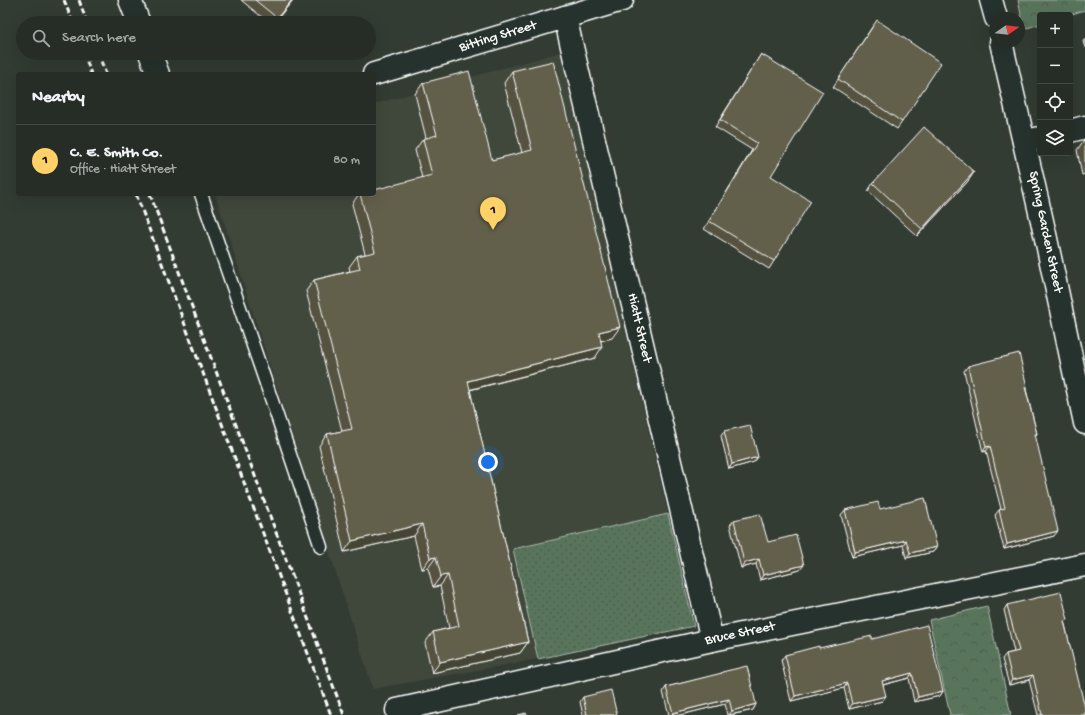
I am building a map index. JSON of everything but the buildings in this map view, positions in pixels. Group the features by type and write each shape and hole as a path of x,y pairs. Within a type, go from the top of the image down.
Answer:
{"street":[{"path":"130,0 136,16"},
{"name":"Bitting Street","path":"376,73 622,0"},
{"path":"992,0 995,12"},
{"name":"Hiatt Street","path":"565,16 712,640"},
{"name":"Spring Garden Street","path":"1003,48 1032,140 1046,234 1085,423"},
{"path":"153,60 157,72"},
{"path":"1073,130 1085,127"},
{"name":"Bruce Street","path":"398,712 712,640 1085,565"}],"lane":[{"path":"202,196 321,547"}],"shaded area":[{"path":"561,52 668,514 513,549 538,659 373,689 216,196 376,196 376,103"}],"green space":[{"path":"1018,0 1085,0 1085,10 1073,14 1073,12 1037,12 1037,25 1025,29 1025,12 1020,12"},
{"path":"668,514 694,626 538,659 513,549"},
{"path":"987,606 1011,715 950,715 929,620"}],"railway":[{"path":"64,0 70,16"},
{"path":"79,0 85,16"},
{"path":"86,60 90,72"},
{"path":"101,60 105,72"},
{"path":"137,196 331,715"},
{"path":"151,196 344,715"}],"place":[{"name":"C. E. Smith Co.","path":"493,230"}]}
